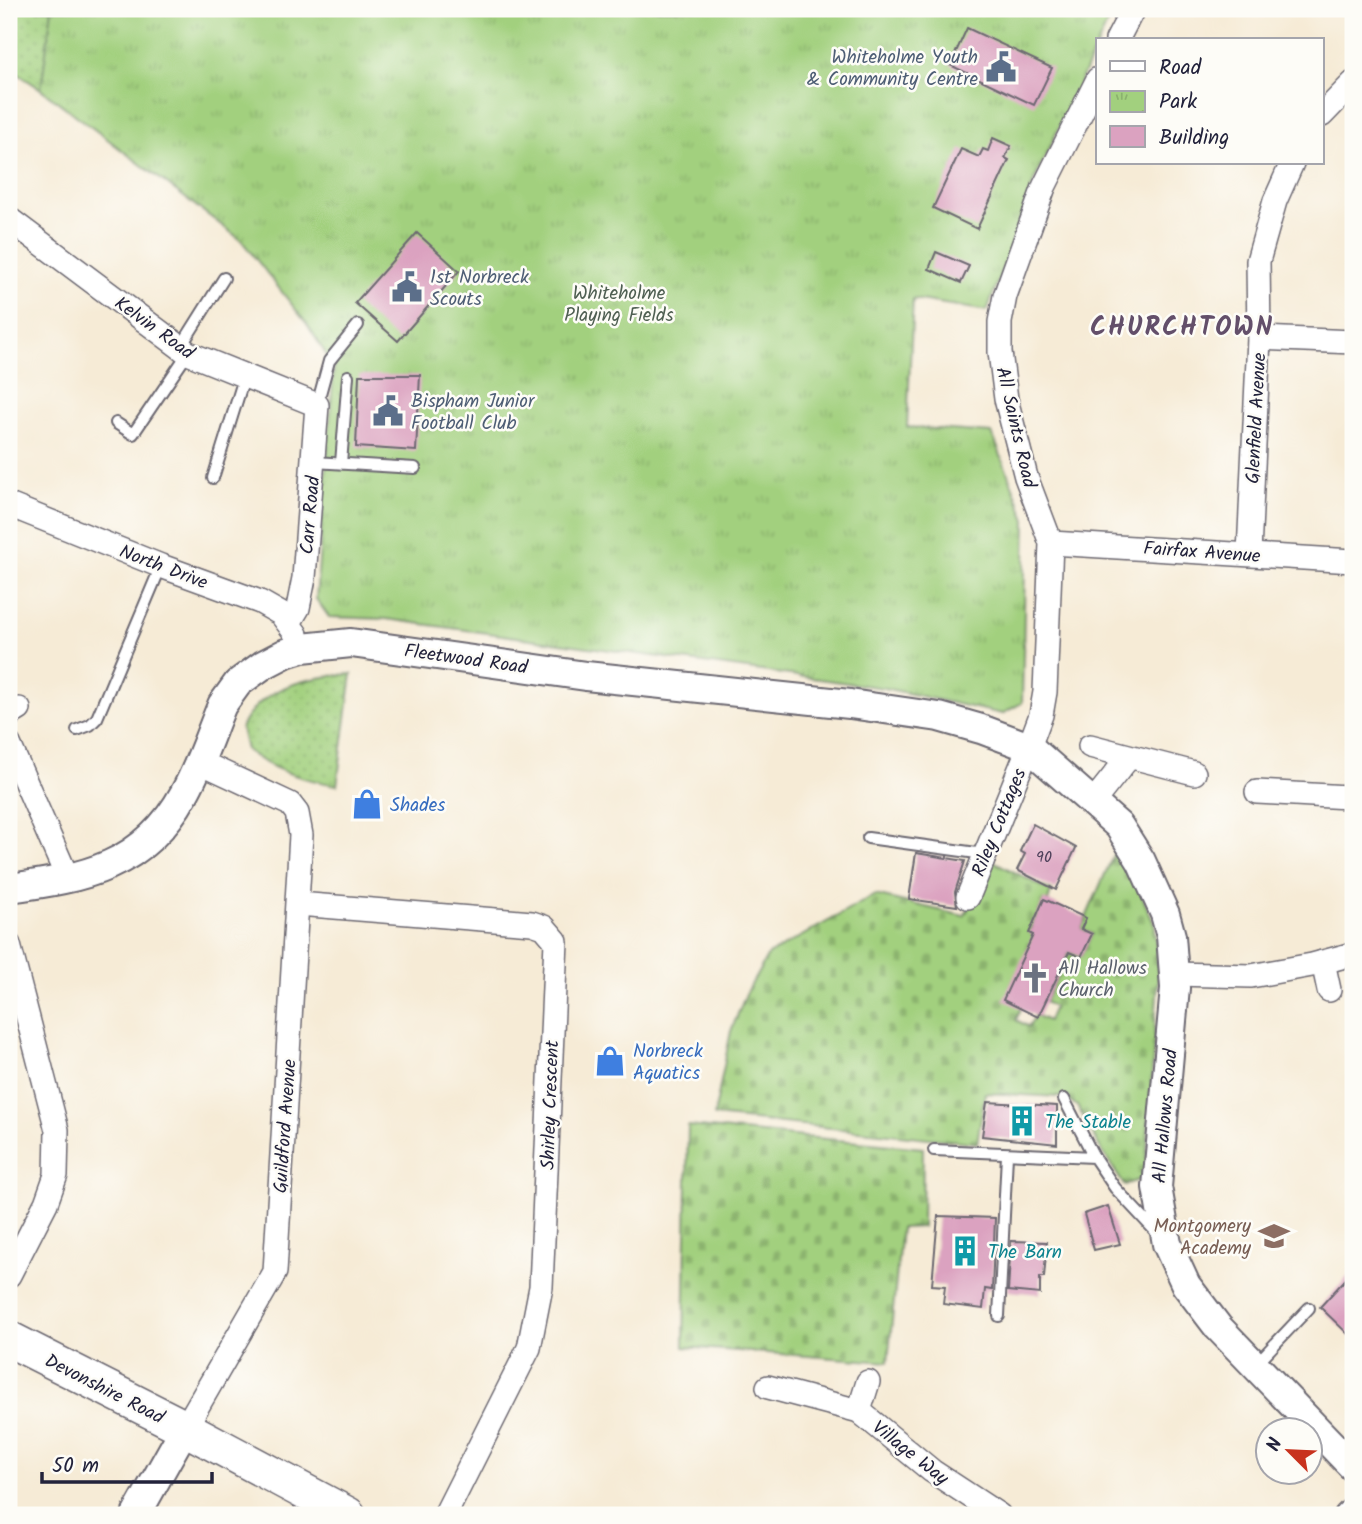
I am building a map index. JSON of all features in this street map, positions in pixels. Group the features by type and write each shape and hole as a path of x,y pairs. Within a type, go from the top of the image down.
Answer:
{"main road":[{"name":"Devonshire Road","path":"9,1339 185,1428 348,1515"}],"street":[{"path":"1118,38 1133,9"},
{"name":"All Saints Road","path":"1029,747 1041,715 1045,692 1051,542 1026,477 1006,398 1000,352 1000,323 1005,296 1044,187 1096,83"},
{"path":"1324,113 1353,83"},
{"name":"Glenfield Avenue","path":"1249,553 1259,338 1258,261 1275,201 1292,164"},
{"name":"Kelvin Road","path":"9,219 184,351 317,405"},
{"path":"1259,338 1353,342"},
{"name":"Carr Road","path":"289,623 298,608 302,586 317,405"},
{"name":"North Drive","path":"9,505 161,566 260,602 281,614 302,648"},
{"name":"Fairfax Avenue","path":"1051,542 1353,561"},
{"name":"Fleetwood Road","path":"9,888 68,879 116,862 156,832 172,814 186,791 230,692 263,665 302,648 351,643 586,676 850,704 939,717 1029,747"},
{"path":"9,744 68,879"},
{"path":"1090,746 1194,773"},
{"name":"All Hallows Road","path":"1029,747 1119,826 1141,861 1165,914 1171,936 1175,974 1157,1187 1167,1244 1186,1285 1218,1327 1353,1466"},
{"name":"Riley Cottages","path":"968,897 1029,747"},
{"path":"1093,802 1129,757"},
{"name":"Guildford Avenue","path":"136,1515 275,1272 301,835 297,813 290,804 198,761"},
{"path":"1265,799 1348,797 1353,794"},
{"name":"Shirley Crescent","path":"298,904 532,923 544,927 556,941 541,1287 529,1348 445,1515"},
{"path":"9,944 57,1130 56,1175 46,1203 9,1275"},
{"path":"1175,974 1251,976 1334,959 1329,990"},
{"name":"Village Way","path":"859,1411 868,1382"},
{"name":"Village Way","path":"768,1387 859,1411 932,1471 999,1515"},
{"path":"1346,1515 1353,1508"}],"lane":[{"path":"116,423 133,434 184,351 224,278"},
{"path":"317,405 329,361 358,325"},
{"path":"341,463 348,376"},
{"path":"213,478 244,377"},
{"path":"314,462 415,468"},
{"path":"78,730 90,725 97,718 161,566"},
{"path":"868,838 984,854"},
{"path":"1064,1099 1094,1157 1115,1188 1167,1244"},
{"path":"934,1150 1094,1157"},
{"path":"999,1317 1007,1155"},
{"path":"1254,1366 1308,1308"}],"green space":[{"path":"9,9 52,9 41,89 9,68"},
{"name":"Whiteholme Playing Fields","path":"52,9 1114,9 1101,38 1096,38 1096,48 1034,181 987,311 913,299 907,427 992,433 1026,520 1022,703 1002,714 884,688 386,619 329,617 316,599 334,367 307,324 241,240 41,89"},
{"path":"352,674 337,785 289,774 246,750 241,728 261,702 288,686 304,681"},
{"path":"1119,842 1155,926 1158,979 1145,1178 1124,1185 1077,1106 1061,1097 985,1093 977,1143 714,1116 731,1031 746,994 768,955 875,895 964,916 987,878 993,861 1051,891 1029,932 1033,935 1021,1008 1016,1020 1029,1027 1035,1015 1048,1021 1054,1007 1045,1002 1069,952 1081,956 1092,934 1081,929"},
{"path":"688,1126 923,1148 922,1227 901,1228 888,1362 684,1347"}],"building":[{"name":"Whiteholme Youth & Community Centre","path":"967,28 1052,68 1034,105 950,65"},
{"name":"Whiteholme Youth & Community Centre","path":"993,138 1011,146 1005,158 1009,160 977,229 933,208 961,149 979,157 983,149 988,151"},
{"name":"1st Norbreck Scouts","path":"417,233 459,271 398,341 355,303"},
{"path":"936,252 969,266 961,283 929,269"},
{"name":"Bispham Junior Football Club","path":"359,375 420,375 416,451 356,447"},
{"path":"1033,824 1076,848 1056,890 1017,870 1025,854 1020,851"},
{"path":"916,853 965,861 955,892 957,906 909,899"},
{"name":"All Hallows Church","path":"1044,899 1086,918 1081,929 1092,934 1081,957 1069,952 1038,1017 1003,1000 1033,935 1029,933"},
{"name":"The Stable","path":"987,1102 1057,1106 1057,1144 982,1136"},
{"path":"1108,1206 1120,1244 1094,1250 1084,1214"},
{"name":"The Barn","path":"938,1216 995,1218 992,1290 985,1289 983,1309 943,1304 945,1286 932,1285"},
{"path":"1011,1241 1047,1242 1044,1277 1040,1277 1040,1294 1008,1291"},
{"path":"1353,1271 1353,1339 1320,1307"}],"place":[{"name":"Whiteholme Youth & Community Centre","path":"1001,67"},
{"name":"1st Norbreck Scouts","path":"407,287"},
{"name":"Bispham Junior Football Club","path":"388,411"},
{"name":"Shades","path":"367,804"},
{"name":"All Hallows Church","path":"1035,978"},
{"name":"Norbreck Aquatics","path":"610,1061"},
{"name":"The Stable","path":"1022,1121"},
{"name":"Montgomery Academy","path":"1274,1236"},
{"name":"The Barn","path":"965,1251"}],"district":[{"name":"CHURCHTOWN","path":"1182,326"}]}
